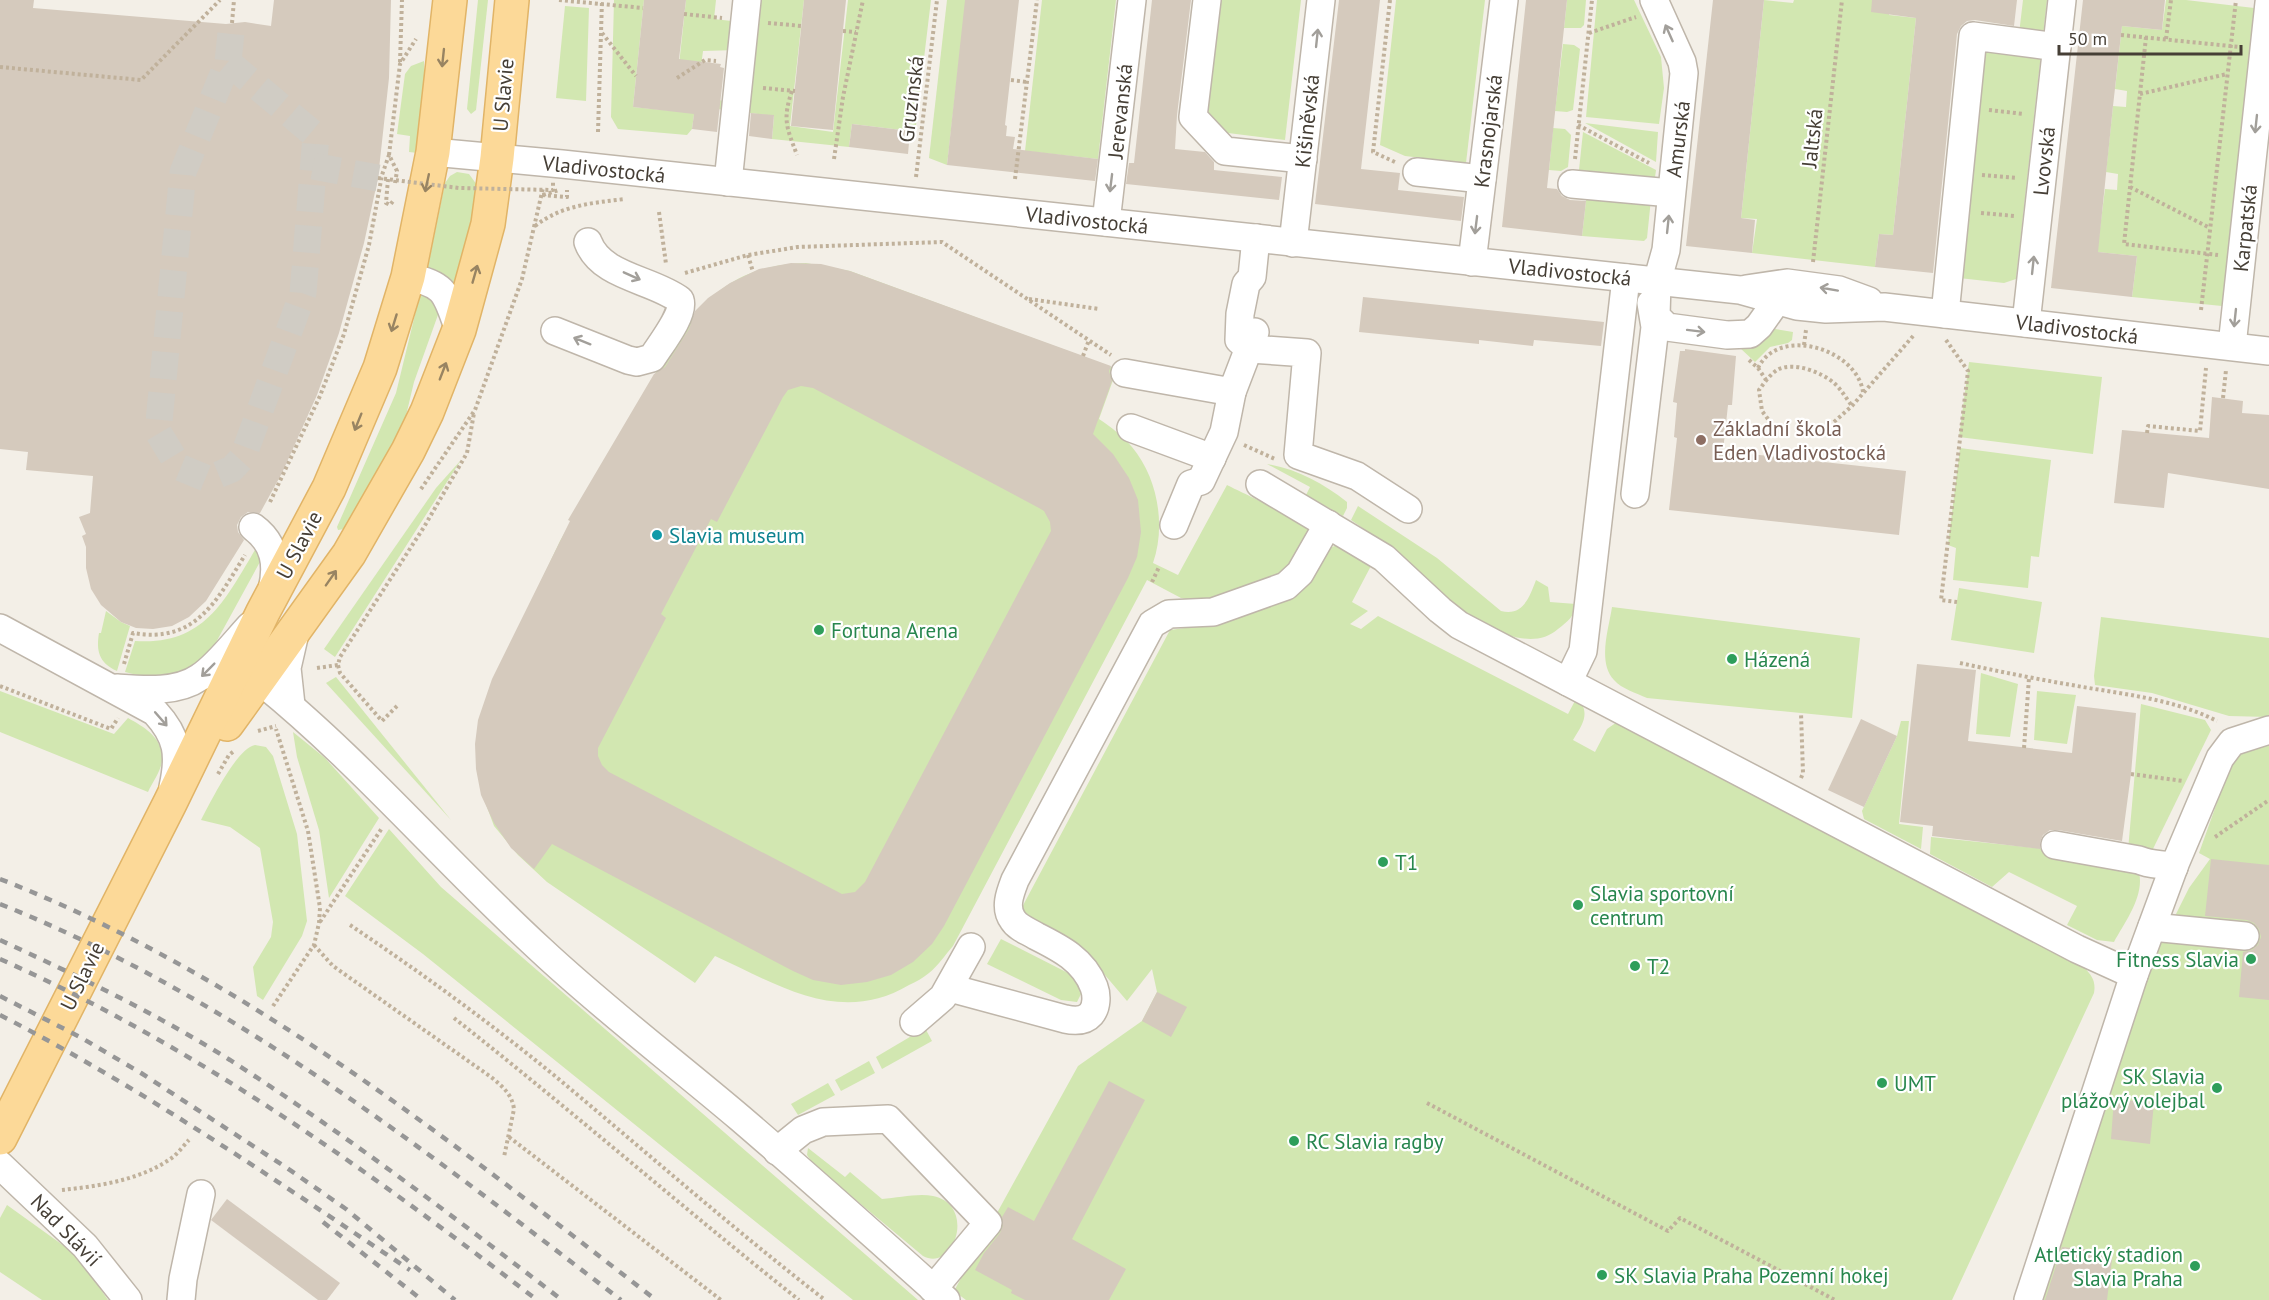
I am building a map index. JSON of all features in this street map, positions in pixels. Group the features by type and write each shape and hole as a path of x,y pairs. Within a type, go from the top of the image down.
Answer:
{"main road":[{"name":"U Slavie","path":"0,1138 170,803 263,612 329,488 380,368 408,277 433,152 450,0"},
{"name":"U Slavie","path":"170,803 349,554 408,451 427,412 459,330 488,224 497,158 512,0"}],"street":[{"path":"728,182 747,0"},
{"name":"Jerevanská","path":"1106,222 1132,0"},
{"path":"1207,0 1193,117 1225,151 1303,159"},
{"name":"Kišiněvská","path":"1293,243 1321,0"},
{"name":"Krasnojarská","path":"1472,262 1504,0"},
{"name":"Lvovská","path":"2026,323 2062,0"},
{"name":"Karpatská","path":"2229,358 2269,3"},
{"name":"Amurská","path":"1655,281 1666,250 1684,73 1682,62 1657,5"},
{"path":"1939,321 1956,211 1973,36 2057,47"},
{"name":"Vladivostocká","path":"433,152 1740,290 1776,302 1797,306 1826,309 1884,307"},
{"path":"1417,172 1482,179"},
{"path":"1572,184 1672,185"},
{"path":"1256,238 1252,277 1246,284 1238,324 1239,340 1250,349 1307,353 1298,455 1357,476 1408,509"},
{"path":"555,331 637,362 652,358 679,314 682,305 680,300 603,264 591,252 588,242"},
{"path":"408,277 434,283 441,288 459,330"},
{"path":"1568,682 1583,651 1626,278"},
{"path":"1655,281 1656,316 1667,327 1727,335 1750,334 1759,327 1776,302"},
{"path":"1635,494 1654,327 1651,309 1655,281"},
{"name":"Vladivostocká","path":"1740,290 1787,283 1839,290 1884,307 1939,321 2026,323 2229,358 2269,351"},
{"path":"1174,525 1191,484 1201,481 1224,432 1237,375 1250,349"},
{"path":"1137,375 1232,392"},
{"path":"1131,428 1212,458"},
{"path":"1260,484 1384,558 1459,625 2078,949 2134,975"},
{"path":"950,988 1065,1019 1076,1021 1089,1016 1094,1009 1096,993 1085,970 1064,951 1020,927 1010,916 1009,894 1015,880 1152,624 1169,614 1213,612 1286,586 1300,573 1328,524"},
{"path":"253,527 265,537 275,557 275,580 263,612 258,644 259,680 282,718 398,809 486,900 544,954 777,1151 940,1294 988,1224 888,1119 823,1122 803,1130 777,1151"},
{"path":"119,690 158,690 188,684 201,677 263,612"},
{"path":"282,718 287,668 297,626"},
{"path":"0,628 75,670 119,690 155,712 166,723 177,749 177,767 170,803"},
{"path":"2028,1300 2134,975 2174,867 2220,758 2232,742 2258,733"},
{"path":"2055,845 2174,867"},
{"path":"2152,927 2245,936"},
{"path":"914,1022 936,1005 950,988 971,947"},
{"name":"Nad Slávií","path":"0,1165 85,1246 128,1300"},
{"path":"181,1300 183,1279 201,1194"}],"path":[{"path":"0,66 141,80 220,0"},
{"path":"232,23 234,0"},
{"path":"270,502 320,396 344,334 369,244 380,176 389,155 400,64 402,0"},
{"path":"559,0 602,2 643,8"},
{"path":"834,159 843,97 863,0"},
{"name":"Gruzínská","path":"914,201 937,0"},
{"path":"1015,180 1037,0"},
{"path":"1390,0 1373,152 1417,172"},
{"path":"1572,184 1592,0"},
{"name":"Jaltská","path":"1813,267 1842,0"},
{"path":"2166,39 2170,0"},
{"path":"2200,310 2236,0"},
{"path":"598,132 602,2"},
{"path":"1588,33 1657,5"},
{"path":"843,32 856,32"},
{"path":"400,64 420,33"},
{"path":"601,33 636,76"},
{"path":"2121,35 2264,50"},
{"path":"2146,38 2124,244 2241,258"},
{"path":"677,78 705,60 793,91 787,106 786,125 797,155"},
{"path":"2140,94 2227,74"},
{"path":"1011,80 1027,82"},
{"path":"836,97 843,97"},
{"path":"1966,107 2049,117"},
{"path":"1578,125 1672,185"},
{"path":"388,179 385,195 386,203 390,205 394,201 397,171 389,155"},
{"path":"1960,173 2042,181"},
{"path":"380,176 459,188 553,190 553,182"},
{"path":"397,706 382,721 340,673 338,666 340,657 424,527 467,453 475,410 522,279 543,186"},
{"path":"2130,187 2210,228"},
{"path":"542,195 560,190"},
{"path":"542,195 554,197"},
{"path":"534,226 566,208 625,199"},
{"path":"1956,211 2038,218"},
{"path":"659,212 666,265"},
{"path":"681,274 748,255 798,247 942,242 1089,340 1137,375"},
{"path":"748,255 753,272"},
{"path":"1027,299 1099,309"},
{"path":"1834,422 1852,406 1914,334 1939,321 1968,371 1941,600 1957,602"},
{"path":"1083,356 1089,340"},
{"path":"1758,368 1766,355 1780,347 1804,345 1820,349 1847,363 1862,381 1863,392"},
{"path":"2223,398 2229,358"},
{"path":"1768,419 1762,411 1759,390 1777,370 1787,367 1812,371 1824,376 1834,383 1852,406"},
{"path":"2147,433 2148,426 2199,431 2206,367"},
{"path":"424,486 475,410"},
{"path":"1224,432 1231,439 1270,458"},
{"path":"0,686 111,729 133,633 165,634 195,622 215,603 246,554"},
{"path":"1152,582 1159,567"},
{"path":"1960,663 2029,678 2151,699 2193,710 2258,733"},
{"path":"317,668 338,666"},
{"path":"2024,748 2029,678"},
{"path":"1790,798 1803,773 1801,713"},
{"path":"252,736 260,729 282,718 308,831 320,908 314,945 273,1006"},
{"path":"218,775 229,755 237,748"},
{"path":"2131,774 2209,786"},
{"path":"2213,838 2269,800"},
{"path":"319,923 383,826 398,809"},
{"path":"350,926 467,1007 554,1076 757,1247 825,1300"},
{"path":"314,945 333,966 505,1089 513,1102 514,1109 504,1157"},
{"path":"454,1018 543,1088 799,1300"},
{"path":"1427,1103 1668,1231 1680,1218 1835,1300"},
{"path":"509,1137 721,1300"},
{"path":"32,1194 112,1184 145,1172 173,1157 189,1140"}],"green space":[{"path":"478,0 488,0 476,110 471,114 467,109"},
{"path":"614,0 644,0 633,107 674,111 686,0 716,0 714,19 740,22 737,50 703,51 697,98 726,101 728,110 695,107 692,129 687,135 618,129 611,117"},
{"path":"755,0 804,0 790,126 833,132 848,0 931,0 916,125 910,131 852,124 849,147 772,139 774,116 742,112"},
{"path":"947,0 966,0 947,165 929,158"},
{"path":"1042,0 1116,0 1098,159 1025,151"},
{"path":"1218,0 1301,0 1285,140 1220,132 1205,116"},
{"path":"1396,0 1485,0 1466,163 1405,156 1380,145"},
{"path":"1567,0 1586,0 1584,25 1581,28 1564,28"},
{"path":"1597,0 1634,0 1661,57 1664,88 1659,124 1586,117"},
{"path":"1764,0 1793,3 1794,0 1891,0 1889,15 1916,18 1893,235 1879,234 1875,267 1752,253 1757,219 1741,218"},
{"path":"2023,0 2047,0 2016,279 2004,283 1959,278 1975,46 2017,51"},
{"path":"2166,0 2186,0 2254,8 2222,306 2132,297 2137,256 2097,252 2105,189 2117,190 2118,174 2106,172 2113,106 2126,107 2127,91 2115,89 2122,26 2162,30"},
{"path":"565,6 589,8 586,101 556,98"},
{"path":"1563,44 1574,45 1580,49 1573,110 1567,112 1555,111"},
{"path":"424,61 425,97 418,153 409,152 410,136 397,134 405,74 411,66"},
{"path":"1585,123 1658,132 1656,162"},
{"path":"1553,128 1565,129 1571,135 1568,167 1561,171 1549,170"},
{"path":"1583,132 1656,170 1654,185 1586,178 1579,170"},
{"path":"457,172 469,174 477,185 476,201 455,288 427,271 445,183"},
{"path":"1587,192 1651,199 1647,238 1644,241 1582,236"},
{"name":"Fortuna Arena","path":"806,263 850,271 1117,369 1099,419 1128,443 1141,459 1148,473 1159,518 1157,549 1153,563 1178,575 1227,485 1295,519 1309,532 1308,538 1283,574 1202,603 1181,598 1147,580 953,946 927,975 919,980 883,997 859,1002 810,997 786,989 715,956 695,983 547,882 518,855 494,826 481,791 492,685 560,541 675,339 702,307 730,283 764,269"},
{"path":"421,290 433,294 439,312 414,382 404,424 344,529 338,530 337,527 396,393"},
{"path":"1775,329 1793,332 1792,340 1770,347 1755,362 1739,347 1759,342"},
{"path":"1969,362 2102,377 2093,454 1959,437"},
{"path":"1960,448 2051,460 2039,557 2031,556 2028,588 1953,580 1956,548 1948,545"},
{"path":"461,460 335,657 324,649 436,488"},
{"path":"1267,464 1299,473 1338,495 1347,502 1343,516 1306,495 1310,487"},
{"path":"1358,506 1437,558 1501,611 1509,612 1520,608 1528,598 1536,580 1548,587 1550,602 1576,604 1572,616 1558,629 1539,638 1517,637 1494,629 1447,598 1387,546 1351,520"},
{"name":"Slavia sportovní centrum","path":"1339,544 1372,564 1352,602 1368,611 1350,624 1361,629 1378,616 1568,714 1577,697 1585,713 1573,740 1595,752 1607,729 1617,722 1860,843 2084,967 2089,973 2094,982 2094,993 1952,1300 966,1300 954,1291 1078,1066 1142,1021 1157,992 1152,969 1127,1001 1099,968 1067,938 1020,911 1170,630 1207,625 1297,592 1310,581 1325,553"},
{"path":"258,545 267,549 214,646 202,661 180,675 145,677 125,672 135,641 180,636 197,627 211,615 224,600"},
{"path":"1959,588 2042,602 2034,653 1951,640"},
{"name":"Házená","path":"1612,607 1860,638 1852,718 1647,698 1629,690 1614,680 1606,664 1606,645"},
{"path":"106,611 130,626 117,671 106,664 99,651 99,633 101,633"},
{"path":"2101,617 2269,638 2269,717 2229,716 2152,693 2095,685"},
{"path":"1981,673 2018,684 2010,737 1976,734"},
{"path":"336,677 447,815 451,820 326,683"},
{"path":"0,691 114,734 128,718 140,725 152,734 162,753 160,769 148,792 0,732"},
{"path":"2037,691 2076,695 2067,744 2034,740"},
{"path":"2141,704 2205,720 2211,730 2152,851 2128,850"},
{"path":"1901,721 1909,721 1899,824 1923,827 1921,849 1864,819 1862,811 1897,736"},
{"path":"293,732 325,758 379,818 329,898 319,830 297,757"},
{"path":"2269,741 2269,1300 2044,1300 2047,1269 2134,998 2189,888 2210,859 2199,853 2229,769 2241,752"},
{"path":"255,745 266,747 273,756 297,834 307,921 302,936 263,1000 257,996 253,967 271,937 273,922 260,848 230,827 201,820 232,766 248,748"},
{"path":"389,829 441,887 918,1300 853,1300 423,954 345,896"},
{"path":"1931,837 2046,849 2137,866 2140,876 2138,896 2114,942 2097,940 2067,925 2077,906 2009,872 1992,887 1930,854"},
{"path":"1001,939 1072,975 1083,990 1077,1002 1061,1000 987,964"},
{"path":"925,1028 932,1041 882,1069 876,1057"},
{"path":"869,1061 875,1073 841,1091 835,1080"},
{"path":"828,1083 835,1095 798,1115 791,1104"},
{"path":"808,1148 845,1177 850,1172 882,1199 927,1195 946,1202 954,1212 957,1223 956,1236 951,1247 944,1255 934,1259 923,1256 814,1165 807,1155"},
{"path":"7,1205 78,1256 108,1300 42,1300 0,1272 0,1218"}],"building":[{"path":"0,0 34,0 33,8 226,24 245,22 271,26 274,0 391,0 389,78 378,178 364,243 339,333 317,395 282,473 260,513 248,512 241,517 237,525 238,532 244,540 206,601 189,617 172,626 153,629 136,628 121,622 101,605 91,589 86,568 86,547 82,536 86,534 79,517 90,513 93,476 26,470 28,452 0,449"},
{"path":"644,0 686,0 679,59 721,64 720,67 724,68 717,132 692,129 694,114 633,107"},
{"path":"804,0 846,0 833,130 791,126"},
{"path":"965,0 1019,0 1005,125 1007,126 1006,136 1015,137 1013,149 1098,159 1095,181 947,165"},
{"path":"1152,0 1191,0 1175,149 1205,152 1214,162 1214,170 1282,177 1279,200 1126,184 1129,163 1134,163"},
{"path":"1339,0 1380,0 1361,169 1400,173 1398,190 1464,197 1461,221 1315,204"},
{"path":"1526,0 1567,0 1547,188 1557,189 1562,196 1570,200 1586,201 1582,236 1502,227"},
{"path":"1713,0 1764,0 1741,218 1755,220 1752,253 1686,246"},
{"path":"1872,0 2017,0 2014,26 1975,20 1967,21 1957,34 1933,273 1875,267 1879,234 1893,235 1916,18 1871,12"},
{"path":"2083,0 2165,0 2162,30 2122,26 2113,106 2098,252 2137,256 2132,297 2051,288"},
{"path":"751,113 774,115 772,139 749,136"},
{"path":"852,124 910,131 908,154 849,147"},
{"name":"Fortuna Arena","path":"791,263 821,264 850,271 1111,366 1109,371 1112,381 1093,434 1113,454 1129,478 1138,500 1141,532 1137,557 1128,578 944,926 932,944 913,962 891,975 867,982 841,985 813,980 552,844 534,869 511,848 494,823 481,795 476,769 475,744 478,720 492,679 570,521 568,520 654,374 665,367 689,329 695,311 708,298 730,283 759,269","holes":["801,386 813,388 1044,511 1050,522 1051,531 865,882 855,892 842,894 609,772 602,765 598,756 598,748 666,618 661,614 711,519 717,522 788,390"]},
{"path":"1363,297 1604,322 1601,346 1534,340 1533,346 1479,340 1479,344 1359,332"},
{"name":"Základní škola Eden Vladivostocká","path":"1685,349 1736,356 1732,405 1728,405 1723,451 1906,471 1899,535 1669,510 1677,438 1674,437 1677,403 1673,402 1680,351 1685,351"},
{"path":"2212,397 2243,401 2242,413 2269,415 2269,489 2168,473 2164,508 2114,503 2122,430 2209,438"},
{"path":"1917,664 1976,670 1968,741 2072,753 2077,706 2136,713 2122,841 2050,830 2043,835 2040,849 1932,836 1933,826 1900,822"},
{"path":"1861,719 1897,736 1864,807 1828,790"},
{"path":"2211,859 2269,865 2269,1000 2239,997 2243,952 2252,950 2258,945 2261,937 2259,929 2247,920 2205,916"},
{"path":"1157,992 1187,1007 1171,1037 1142,1021"},
{"path":"1109,1081 1145,1100 1072,1239 1126,1269 1109,1300 1025,1300 1011,1293 1012,1290 975,1270 984,1253 1000,1233 1003,1226 1002,1217 1008,1207 1034,1221"},
{"path":"2114,1099 2154,1103 2150,1144 2111,1139"},
{"path":"227,1199 340,1283 327,1300 318,1300 211,1220"},
{"path":"2062,1247 2113,1252 2107,1300 2045,1300"}],"tunnel":[{"path":"228,62 316,136 303,293 243,457 232,469 208,479 179,467 158,432 183,172 228,62 232,23"},
{"path":"313,166 378,178"}],"railway":[{"path":"0,879 90,918 177,963 261,1012 423,1122 656,1300"},
{"path":"0,904 85,941 167,984 246,1030 399,1133 621,1300"},
{"path":"0,940 117,996 230,1060 357,1147 562,1300"},
{"path":"0,959 143,1031 278,1113 409,1204 537,1300"},
{"path":"0,996 80,1037 141,1073 287,1168 346,1209 455,1300"},
{"path":"0,1015 158,1105 410,1270"},
{"path":"323,1222 422,1300"}],"place":[{"name":"Základní škola Eden Vladivostocká","path":"1701,440"},
{"name":"Slavia museum","path":"657,535"},
{"name":"Fortuna Arena","path":"819,630"},
{"name":"Házená","path":"1732,659"},
{"name":"T1","path":"1383,862"},
{"name":"Slavia sportovní centrum","path":"1578,905"},
{"name":"Fitness Slavia","path":"2251,959"},
{"name":"T2","path":"1635,966"},
{"name":"UMT","path":"1882,1083"},
{"name":"SK Slavia plážový volejbal","path":"2217,1088"},
{"name":"RC Slavia ragby","path":"1294,1141"},
{"name":"Atletický stadion Slavia Praha","path":"2195,1266"},
{"name":"SK Slavia Praha Pozemní hokej","path":"1602,1275"}]}
